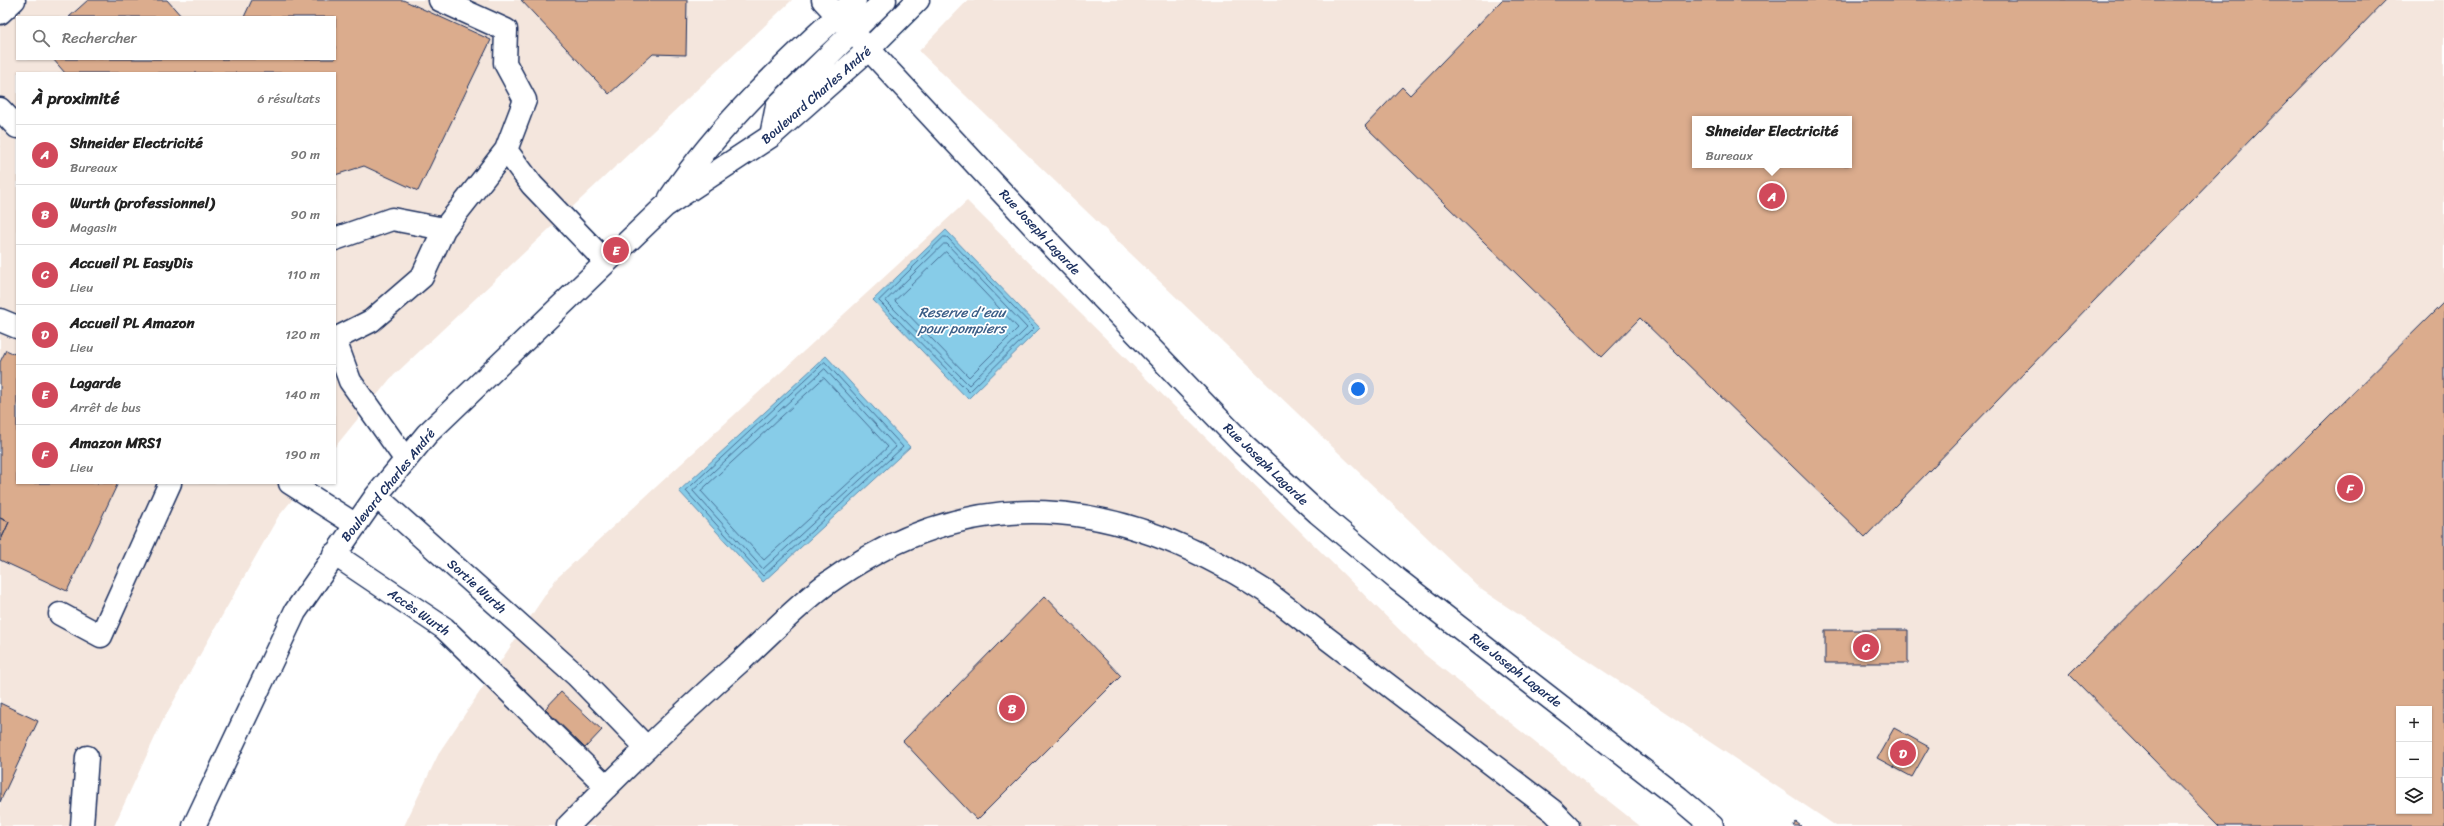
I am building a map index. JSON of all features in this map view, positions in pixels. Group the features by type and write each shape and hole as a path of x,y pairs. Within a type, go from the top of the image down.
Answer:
{"street":[{"path":"0,13 14,0"},
{"path":"336,338 371,321 422,277 444,229 506,150 525,100 505,63 506,30 440,0"},
{"name":"Boulevard Charles André","path":"665,206 693,164 830,8 855,0"},
{"path":"771,136 777,106 885,0"},
{"name":"Boulevard Charles André","path":"194,826 295,612 334,554 376,496 426,434 605,261 665,206 771,136 869,49 918,0"},
{"name":"Rue Joseph Lagarde","path":"830,8 1039,232 1243,444 1283,481 1398,580 1679,798 1712,826"},
{"path":"0,109 16,126"},
{"path":"506,150 532,185 605,261"},
{"path":"336,239 392,219 444,229"},
{"path":"0,320 16,327"},
{"path":"336,342 350,382 406,460"},
{"path":"60,614 101,636 170,484"},
{"path":"292,484 356,525"},
{"name":"Sortie Wurth","path":"376,496 577,676 648,748"},
{"path":"568,826 648,748 824,586 858,564 904,539 966,519 1012,512 1062,512 1110,520 1164,537 1226,566 1265,591 1553,811 1568,826"},
{"name":"Accès Wurth","path":"334,554 444,628 607,787"},
{"path":"82,826 87,757"}],"shaded area":[{"path":"0,0 792,0 390,379 336,446 336,72 16,72 16,484 305,484 278,517 163,720 114,826 0,826"},
{"path":"968,0 2444,0 2444,826 1836,826 1482,590 919,51"},
{"path":"967,201 1424,654 1640,826 404,826 440,751 556,579"}],"water":[{"name":"Reserve d'eau pour pompiers","path":"946,230 1040,328 968,399 873,300"},
{"path":"826,356 910,447 763,582 679,491"}],"building":[{"path":"88,0 167,0 181,16 70,16"},
{"path":"252,0 403,0 491,40 418,191 364,166 336,175 336,72 64,72 54,60 336,60 336,16 244,16"},
{"path":"521,0 687,0 686,55 653,54 609,94"},
{"path":"1502,0 2386,0 1865,537 1640,318 1602,357 1365,126 1402,87 1410,95"},
{"path":"2444,302 2444,826 2219,826 2069,674"},
{"path":"6,350 16,355 16,484 118,484 67,591 0,560 0,542 9,522 0,518 0,362"},
{"path":"0,518 9,522 0,542"},
{"path":"1045,596 1121,676 977,820 903,741"},
{"path":"1825,630 1908,630 1908,663 1825,663"},
{"path":"561,692 602,730 585,748 545,709"},
{"path":"0,703 38,721 0,802"},
{"path":"1894,728 1929,747 1912,777 1877,758"},
{"path":"1796,822 1801,826 1793,826"}],"place":[{"name":"Shneider Electricité","path":"1772,196"},
{"name":"Lagarde","path":"616,250"},
{"name":"Amazon MRS1","path":"2350,488"},
{"name":"Accueil PL EasyDis","path":"1866,647"},
{"name":"Wurth (professionnel)","path":"1012,708"},
{"name":"Accueil PL Amazon","path":"1903,753"}]}
